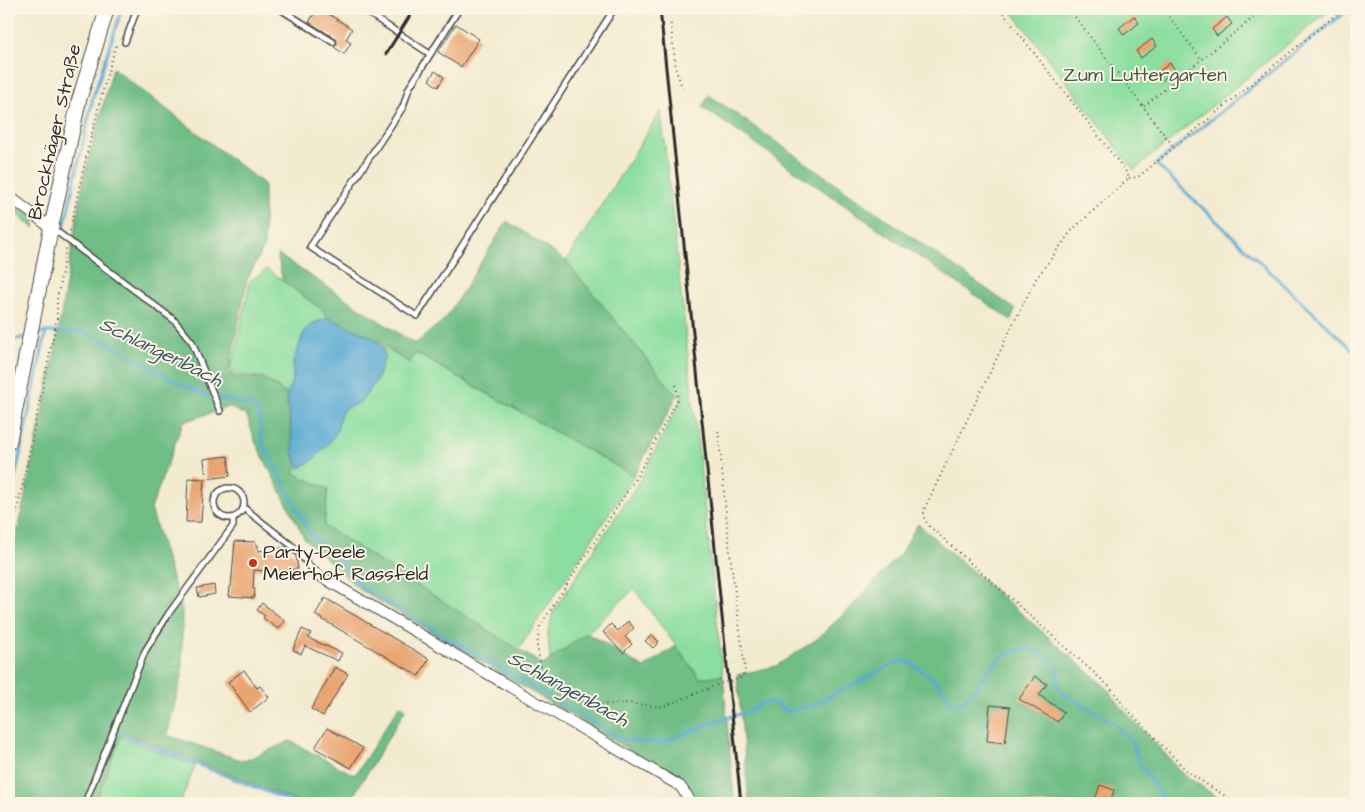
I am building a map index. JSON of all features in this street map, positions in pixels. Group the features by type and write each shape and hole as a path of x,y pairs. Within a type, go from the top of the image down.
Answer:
{"main road":[{"name":"Brockhäger Straße","path":"9,442 79,100 107,9"}],"street":[{"path":"9,196 52,228"},
{"path":"315,573 680,786 688,797 688,803"}],"lane":[{"path":"125,42 137,9"},
{"path":"280,9 333,42"},
{"path":"362,9 430,54"},
{"path":"371,15 375,9"},
{"path":"459,9 410,88 402,107 310,248 417,316 614,9"},
{"path":"52,228 174,320 192,342 220,411"},
{"path":"225,487 236,488 242,493 245,500 244,508 240,514 233,518 226,518 217,513 213,503 216,493 225,487"},
{"path":"244,508 296,549 315,573"},
{"path":"85,803 145,651 169,613 233,526 233,518"}],"path":[{"path":"669,9 676,70 683,90"},
{"path":"1000,9 1127,173 1128,178"},
{"path":"1069,9 1174,147"},
{"path":"1163,9 1202,60"},
{"path":"1255,9 1258,14"},
{"path":"1144,106 1264,9"},
{"path":"1236,803 1189,773 1124,706 1110,687 929,526 924,519 924,510 1036,279 1072,230 1128,178 1138,177 1343,9"},
{"path":"9,549 57,318 57,300 81,174 120,34"},
{"path":"676,385 678,398 636,478 540,626 537,646 542,672 558,687 597,705 628,703 662,706 719,684 742,678 745,669 730,554 718,429"},
{"path":"9,505 20,496"}],"green space":[{"name":"Zum Luttergarten","path":"1010,9 1331,9 1134,170"},
{"path":"113,68 264,184 264,247 247,280 229,371 236,378 262,378 286,394 294,456 298,467 292,472 328,489 324,526 543,665 587,633 644,668 676,646 700,678 723,675 734,799 699,803 683,782 359,589 305,539 255,441 247,416 229,407 183,422 151,509 182,610 182,676 167,735 244,761 290,741 355,775 400,705 406,709 349,803 301,803 123,732 95,803 11,803 9,801 9,572 55,352 84,175"},
{"path":"709,95 1015,309 1011,320 702,107"},
{"path":"661,111 723,675 700,678 634,589 587,633 550,660 548,633 553,612 640,480 683,396 677,396 566,261"},
{"path":"9,187 37,209 34,228 9,208"},
{"path":"507,221 566,261 677,396 634,476 416,353 409,363 372,337 328,318 321,309 283,281 277,254 415,344 446,318"},
{"path":"267,269 321,309 328,318 313,323 305,330 293,362 293,378 287,394 263,377 236,376 230,369 250,281"},
{"path":"382,346 409,363 415,353 634,476 518,650 324,526 328,489 292,472 312,461 327,446 337,431 340,416 344,409 361,402 376,381 385,356"},
{"path":"918,524 1107,688 1122,708 1186,776 1226,803 749,803 737,675 776,666 817,639 852,606 900,554"},
{"path":"120,737 195,766 180,803 95,803"}],"water":[{"path":"328,318 372,337 382,346 385,356 376,381 361,402 344,409 340,416 337,431 327,446 312,461 300,468 294,456 287,394 293,378 293,362 305,330 313,323"}],"building":[{"path":"317,9 321,9 352,29 346,40 351,43 344,54 334,47 337,43 336,39 309,22"},
{"path":"1134,16 1139,23 1124,35 1119,28"},
{"path":"1227,17 1232,24 1217,36 1212,29"},
{"path":"456,24 479,39 461,67 438,52"},
{"path":"1152,39 1157,46 1141,58 1136,51"},
{"path":"1170,63 1175,70 1160,82 1155,75"},
{"path":"435,71 444,77 438,87 429,80"},
{"path":"228,456 230,476 206,479 204,459"},
{"path":"188,478 204,479 201,522 186,522"},
{"name":"Party-Deele Meierhof Rassfeld","path":"235,541 256,542 258,551 287,547 290,553 296,556 298,569 274,572 254,570 254,598 229,596"},
{"path":"214,585 215,594 199,597 197,588"},
{"path":"325,598 429,659 419,676 315,615"},
{"path":"262,603 285,621 278,629 263,618 265,616 257,610"},
{"path":"628,621 634,628 625,637 632,644 623,653 603,632 611,624 618,631"},
{"path":"302,629 311,633 308,638 342,653 338,661 305,646 301,654 293,650"},
{"path":"652,635 659,642 653,648 645,641"},
{"path":"335,667 348,674 323,716 311,709"},
{"path":"244,670 257,688 260,686 269,697 250,712 228,682"},
{"path":"1035,676 1047,684 1039,695 1064,712 1058,722 1019,699"},
{"path":"990,705 1010,707 1005,743 987,741"},
{"path":"327,728 363,748 351,768 315,748"},
{"path":"1100,785 1114,790 1110,803 1094,803"}],"waterway":[{"path":"64,228 93,97 122,9"},
{"path":"1349,9 1156,164 1356,353"},
{"name":"Schlangenbach","path":"33,335 46,332 84,332 205,395 253,406 259,413 262,442 312,537 338,557 362,588 624,740 661,743 723,719 753,710 761,703 776,703 787,711 809,707 902,660 931,677 952,703 960,704 1002,657 1017,651 1030,649 1044,654 1058,667 1057,683 1065,695 1113,723 1132,741 1139,763 1166,802 1176,801 1178,803"},
{"path":"13,487 46,332"},
{"name":"Schlangenbach","path":"9,341 25,337"},
{"path":"118,733 295,803"}],"railway":[{"path":"386,54 414,9"},
{"path":"660,9 741,803"}],"place":[{"name":"Party-Deele Meierhof Rassfeld","path":"253,563"}]}
